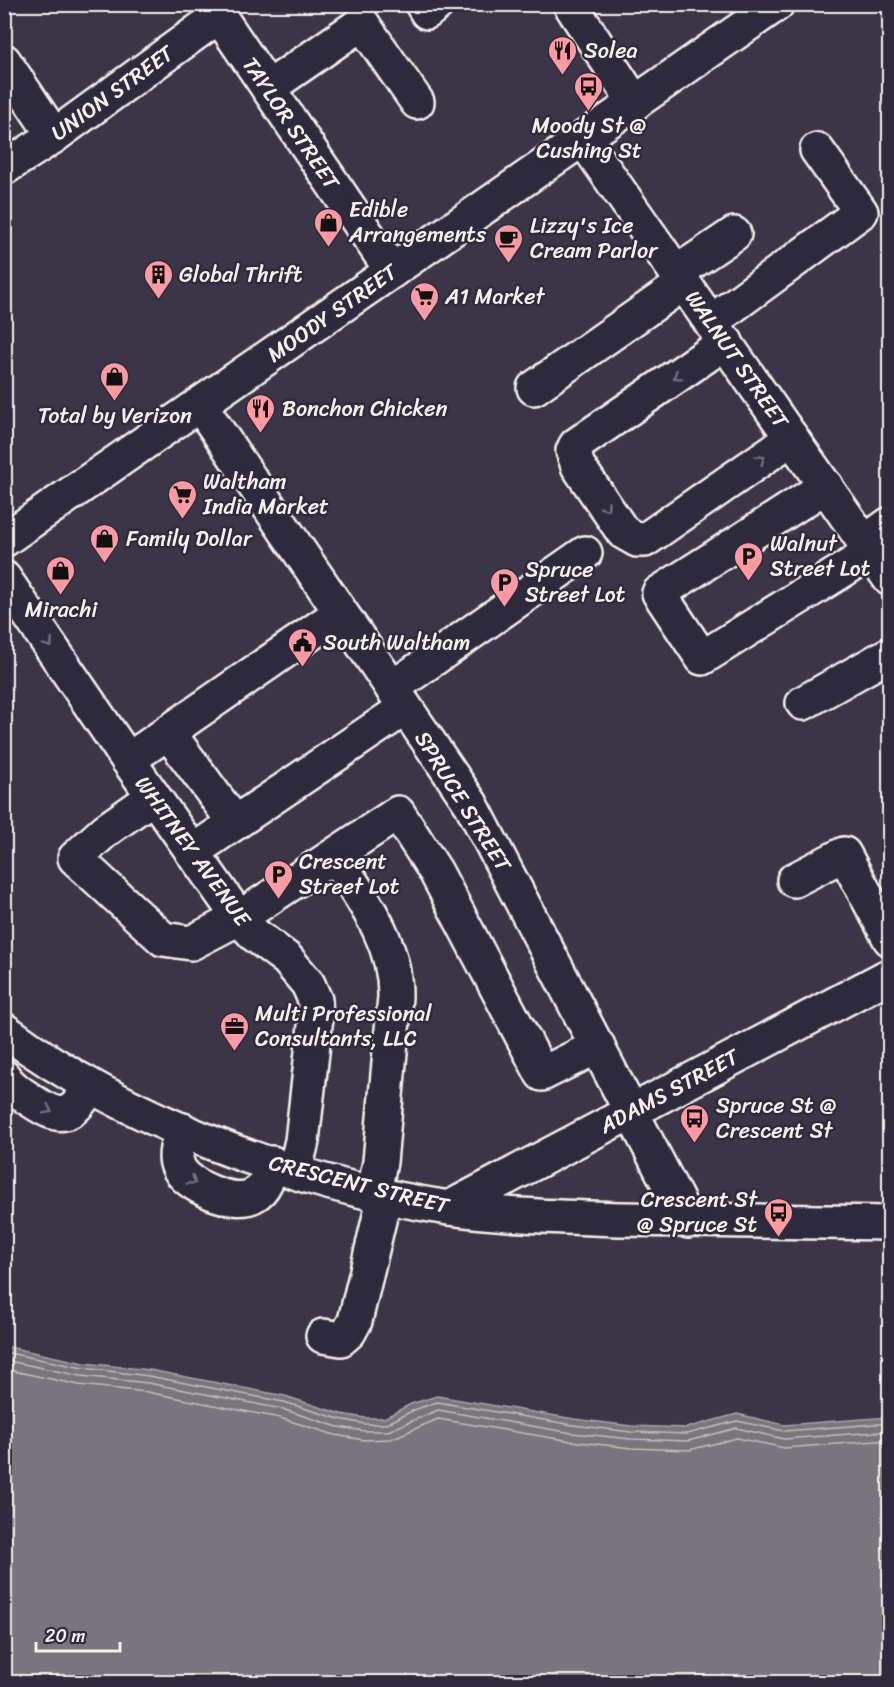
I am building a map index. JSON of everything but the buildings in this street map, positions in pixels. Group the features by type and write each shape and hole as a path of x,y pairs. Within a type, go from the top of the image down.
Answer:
{"street":[{"path":"422,4 427,12 437,4"},
{"path":"570,4 635,103"},
{"name":"MOODY STREET","path":"4,540 635,103 767,7"},
{"name":"TAYLOR STREET","path":"215,10 392,272"},
{"name":"UNION STREET","path":"4,168 54,136 215,10"},
{"path":"268,88 362,23 417,102"},
{"path":"4,61 15,98 54,136"},
{"name":"WALNUT STREET","path":"583,139 826,486 875,539 890,579"},
{"path":"792,438 645,540 637,540 624,532 578,465 573,451 576,446 718,332 861,212 817,150"},
{"path":"534,388 680,278 734,234"},
{"name":"SPRUCE STREET","path":"200,405 481,820 688,1221"},
{"path":"826,486 658,593 702,658 875,539"},
{"path":"192,852 235,824 585,553"},
{"name":"WHITNEY AVENUE","path":"4,578 153,797 239,918 255,935 286,958 308,984 315,1000 316,1017 302,1141 284,1167 258,1192 247,1198 229,1198 191,1183 181,1172 176,1155 183,1130"},
{"path":"128,760 340,613"},
{"path":"803,703 890,654"},
{"path":"168,732 235,824"},
{"path":"153,797 106,830 75,858 163,939 191,943 239,918 398,813 436,872 542,1074 598,1046"},
{"path":"794,880 844,854 890,939"},
{"path":"323,1336 340,1339 349,1332 355,1322 380,1194 384,1115 395,998 394,973 379,927 334,856"},
{"name":"ADAMS STREET","path":"449,1208 890,975"},
{"name":"CRESCENT STREET","path":"7,1039 90,1086 183,1130 284,1167 380,1194 449,1208 524,1215 688,1221 890,1223"},
{"path":"4,1077 15,1090 55,1115 67,1113 77,1107 90,1086"}],"water":[{"path":"4,1346 84,1363 150,1370 285,1396 341,1414 365,1418 384,1418 411,1404 437,1396 631,1426 686,1428 737,1414 784,1425 889,1417 889,1682 5,1682"}],"place":[{"name":"Solea","path":"563,76"},
{"name":"Moody St @ Cushing St","path":"589,112"},
{"name":"Edible Arrangements","path":"328,248"},
{"name":"Lizzy's Ice Cream Parlor","path":"509,264"},
{"name":"Global Thrift","path":"158,300"},
{"name":"A1 Market","path":"424,322"},
{"name":"Total by Verizon","path":"115,402"},
{"name":"Bonchon Chicken","path":"261,434"},
{"name":"Waltham India Market","path":"182,520"},
{"name":"Family Dollar","path":"105,564"},
{"name":"Walnut Street Lot","path":"749,582"},
{"name":"Mirachi","path":"61,596"},
{"name":"Spruce Street Lot","path":"504,608"},
{"name":"South Waltham","path":"302,668"},
{"name":"Crescent Street Lot","path":"278,900"},
{"name":"Multi Professional Consultants, LLC","path":"234,1052"},
{"name":"Spruce St @ Crescent St","path":"695,1144"},
{"name":"Crescent St @ Spruce St","path":"778,1238"}]}
